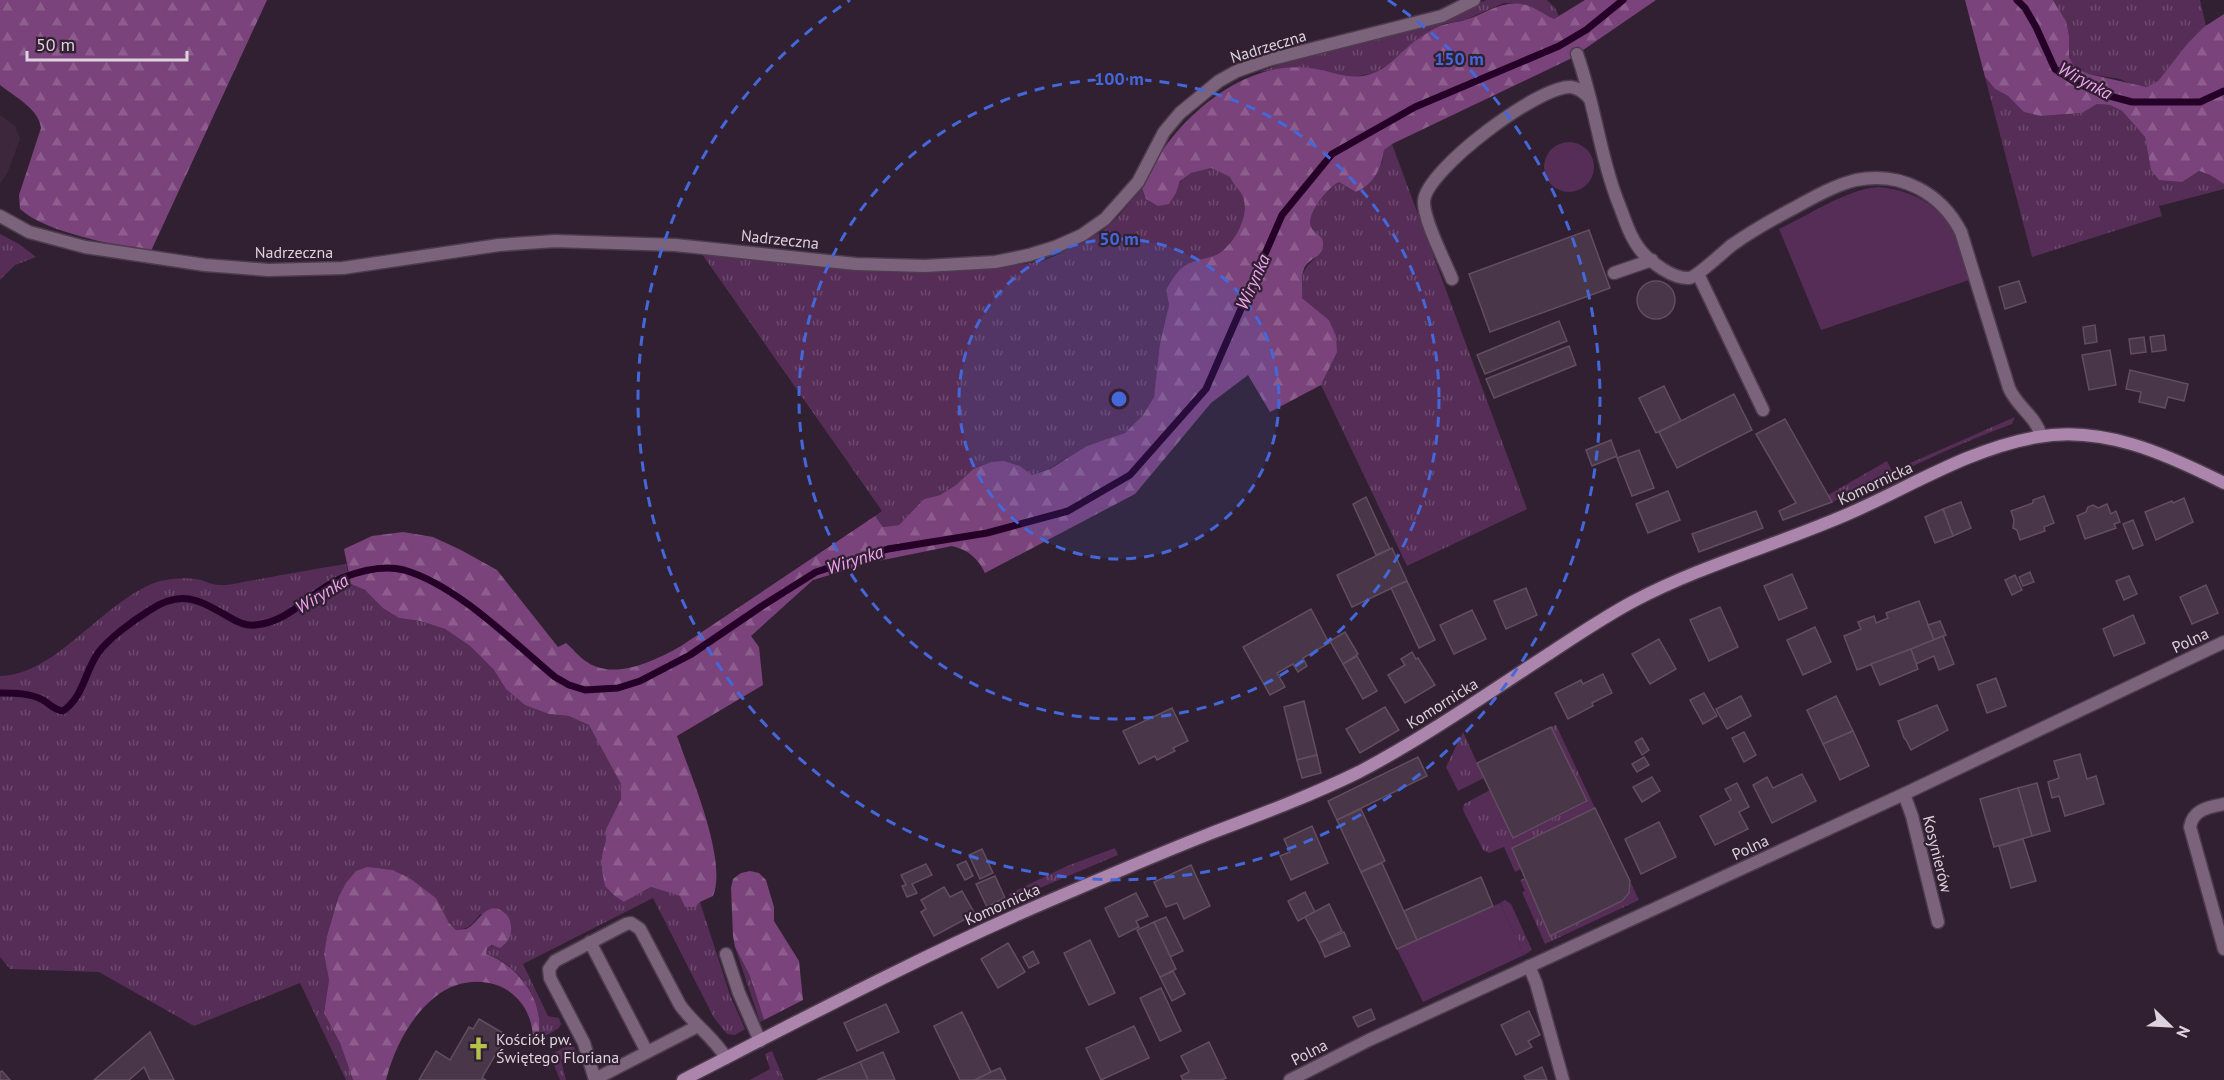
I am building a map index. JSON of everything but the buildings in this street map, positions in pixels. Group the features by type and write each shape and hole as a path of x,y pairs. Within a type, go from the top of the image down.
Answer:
{"street":[{"name":"Nadrzeczna","path":"0,216 29,232 85,247 205,265 268,270 343,268 500,245 555,241 675,245 856,264 924,266 995,262 1054,247 1082,235 1105,219 1138,183 1164,132 1186,107 1219,81 1237,71 1268,60 1442,16 1474,0"},
{"path":"1577,54 1614,192 1636,244 1652,260 1671,273 1691,278 1724,250 1760,226 1838,186 1855,180 1885,178 1915,186 1937,199 1953,217 1970,256 2009,388 2017,403 2036,422 2041,436"},
{"path":"1452,279 1425,213 1424,201 1433,181 1485,132 1525,105 1569,87 1577,88 1590,99"},
{"path":"1614,273 1652,260"},
{"path":"1698,274 1763,410"},
{"name":"Komornicka","path":"683,1080 1021,914 1174,848 1300,799 1358,772 1448,720 1598,622 1669,584 1839,518 1966,459 2010,443 2041,436 2074,434 2126,442 2173,458 2224,483"},
{"name":"Polna","path":"1290,1080 1369,1040 1904,794 2224,642"},
{"name":"Kosynierów","path":"1904,794 1912,816 1938,922"},
{"path":"2224,804 2196,813 2191,819 2190,827 2224,949"},
{"path":"698,1026 595,1079 584,1043 549,974 555,961 626,924 636,925 680,1005 718,1044 726,1058"},
{"path":"590,942 647,1052"},
{"path":"726,954 739,993 760,1041"},
{"path":"1529,966 1536,983 1563,1080"}],"shaded area":[{"path":"0,115 15,126 20,139 7,174 0,183"}],"green space":[{"path":"0,0 267,0 151,251 82,237 47,225 20,209 19,195 41,128 31,109 0,85"},
{"path":"1486,0 1547,0 1559,16 1554,19 1523,4 1504,3 1465,20 1444,24 1424,35 1406,48 1393,62 1374,73 1349,78 1309,68 1259,72 1287,62 1438,23"},
{"path":"1585,0 1656,0 1570,59 1392,144 1384,150 1379,170 1368,185 1362,189 1356,192 1339,182 1319,201 1311,215 1310,222 1312,229 1323,241 1323,249 1304,268 1302,298 1329,320 1336,336 1337,352 1321,385 1270,412 1248,375 1211,403 1135,494 985,573 972,555 952,546 873,562 813,580 751,636 759,647 763,685 677,736 706,817 716,861 713,896 695,907 685,907 680,896 651,887 624,902 605,886 602,855 606,829 621,799 621,784 589,725 569,716 549,714 525,705 506,689 494,670 470,646 445,629 420,621 399,618 383,608 365,590 351,584 344,549 372,536 403,532 433,537 497,570 558,647 566,643 587,662 610,669 635,666 660,657 681,646 875,516 883,527 899,525 924,499 940,495 956,485 973,469 991,462 1004,461 1020,466 1032,475 1050,469 1087,446 1125,433 1143,415 1154,397 1160,344 1169,305 1166,290 1183,267 1194,261 1214,256 1230,244 1242,221 1245,204 1230,177 1211,168 1191,173 1180,181 1169,204 1158,206 1146,199 1142,188 1155,162 1177,131 1209,101 1227,88 1267,71 1288,68 1310,68 1351,76 1367,75 1387,66 1415,41 1443,25 1463,21 1492,9 1513,4 1525,5 1554,19"},
{"path":"1965,0 2053,0 2066,21 2069,35 2069,57 2075,68 2089,74 2146,87 2158,81 2187,44 2204,27 2224,14 2224,184 2199,171 2182,182 2159,180 2151,170 2145,137 2122,111 2110,105 2097,104 2082,113 2041,116 2024,112 2008,96 1995,89 1985,77"},
{"path":"2053,0 2200,0 2206,26 2187,44 2158,81 2146,87 2133,85 2120,79 2089,74 2075,68 2069,57 2069,35 2066,21"},
{"path":"1985,77 1995,89 2008,96 2024,111 2041,116 2082,113 2097,104 2110,105 2122,111 2145,137 2151,170 2182,182 2198,171 2224,184 2224,189 2159,206 2162,216 2032,257"},
{"path":"1569,142 1578,144 1589,153 1594,167 1592,176 1583,187 1569,192 1560,190 1549,181 1544,167 1546,158 1555,147"},
{"path":"1392,144 1527,509 1407,566 1321,385 1332,362 1329,320 1302,298 1304,272 1321,253 1321,236 1310,226 1311,215 1315,208 1324,195 1339,182 1345,184 1382,163 1384,150"},
{"path":"1211,168 1230,177 1242,194 1245,204 1242,220 1235,236 1224,249 1214,256 1183,267 1166,290 1169,305 1154,397 1143,415 1125,433 1032,475 1020,466 991,462 973,469 956,485 940,495 924,499 899,525 883,527 875,516 882,511 702,254 849,270 911,273 1042,261 1101,232 1117,218 1142,188 1146,199 1176,193 1181,181 1189,174"},
{"path":"1878,187 1912,195 1923,200 1942,215 1956,234 1972,279 1821,330 1779,229 1840,198"},
{"path":"0,234 19,244 36,257 15,265 0,280"},
{"path":"2015,417 2012,424 1832,502 1828,495 1887,461 1892,471"},
{"path":"346,564 351,584 365,590 399,618 420,621 445,629 470,646 494,670 507,689 549,714 569,716 590,725 621,784 621,799 606,829 602,855 624,902 651,887 700,902 730,995 745,1029 735,1035 727,1034 714,1018 653,898 523,964 548,1016 559,1018 561,1024 559,1028 537,1041 539,1014 529,988 510,967 486,954 486,948 508,941 511,923 480,914 470,925 456,930 449,923 436,898 411,879 393,870 381,869 338,897 324,954 329,980 324,1013 340,1043 353,1080 346,1080 300,983 194,1026 99,972 10,969 0,957 0,676 21,673 41,664 120,603 160,581 191,578 228,585"},
{"path":"1556,725 1595,808 1512,848 1521,869 1515,872 1504,847 1489,853 1483,850 1463,810 1464,804 1490,790 1514,838 1587,802 1551,727"},
{"path":"1463,732 1484,778 1458,791 1446,767"},
{"path":"1115,848 1118,855 1011,900 1009,894 1067,866"},
{"path":"367,867 393,870 411,879 436,898 449,923 456,930 466,929 483,913 493,908 506,914 511,927 509,939 500,948 492,945 487,948 486,954 510,968 528,988 535,1001 538,1014 537,1041 533,1038 530,1019 522,1004 511,993 483,982 466,983 450,988 435,997 418,1014 398,1045 386,1080 353,1080 340,1043 324,1013 329,980 324,954 338,898 356,871"},
{"path":"750,871 759,873 766,880 774,907 774,921 799,961 803,1000 764,1020 750,976 735,947 733,936 731,888 733,879 741,873"},
{"path":"1525,878 1550,936 1622,901 1629,893 1630,881 1639,900 1545,944 1522,892 1525,891 1520,880"},
{"path":"1505,900 1511,904 1532,950 1524,955 1500,903"},
{"path":"1500,903 1524,955 1423,1002 1397,949"},
{"path":"735,947 750,976 764,1020 760,1022"},
{"path":"567,1046 574,1047 578,1055 561,1060 566,1080 560,1080 550,1055"},
{"path":"772,1051 784,1080 750,1080 770,1069 765,1054"}],"waterway":[{"name":"Wirynka","path":"0,693 33,696 63,711 80,691 93,661 103,647 129,624 161,604 172,600 190,599 238,622 248,625 268,623 290,612 320,590 342,578 380,568 404,570 444,588 484,616 555,677 569,685 585,690 618,688 640,681 690,655 816,572 888,549 987,533 1068,511 1130,475 1206,389 1282,215 1332,154 1415,107 1559,46 1586,30 1623,0"},
{"name":"Wirynka","path":"2017,0 2025,8 2036,27 2055,69 2075,82 2102,94 2132,102 2200,102 2224,91"}],"place":[{"name":"Kościół pw. Świętego Floriana","path":"478,1048"}]}
